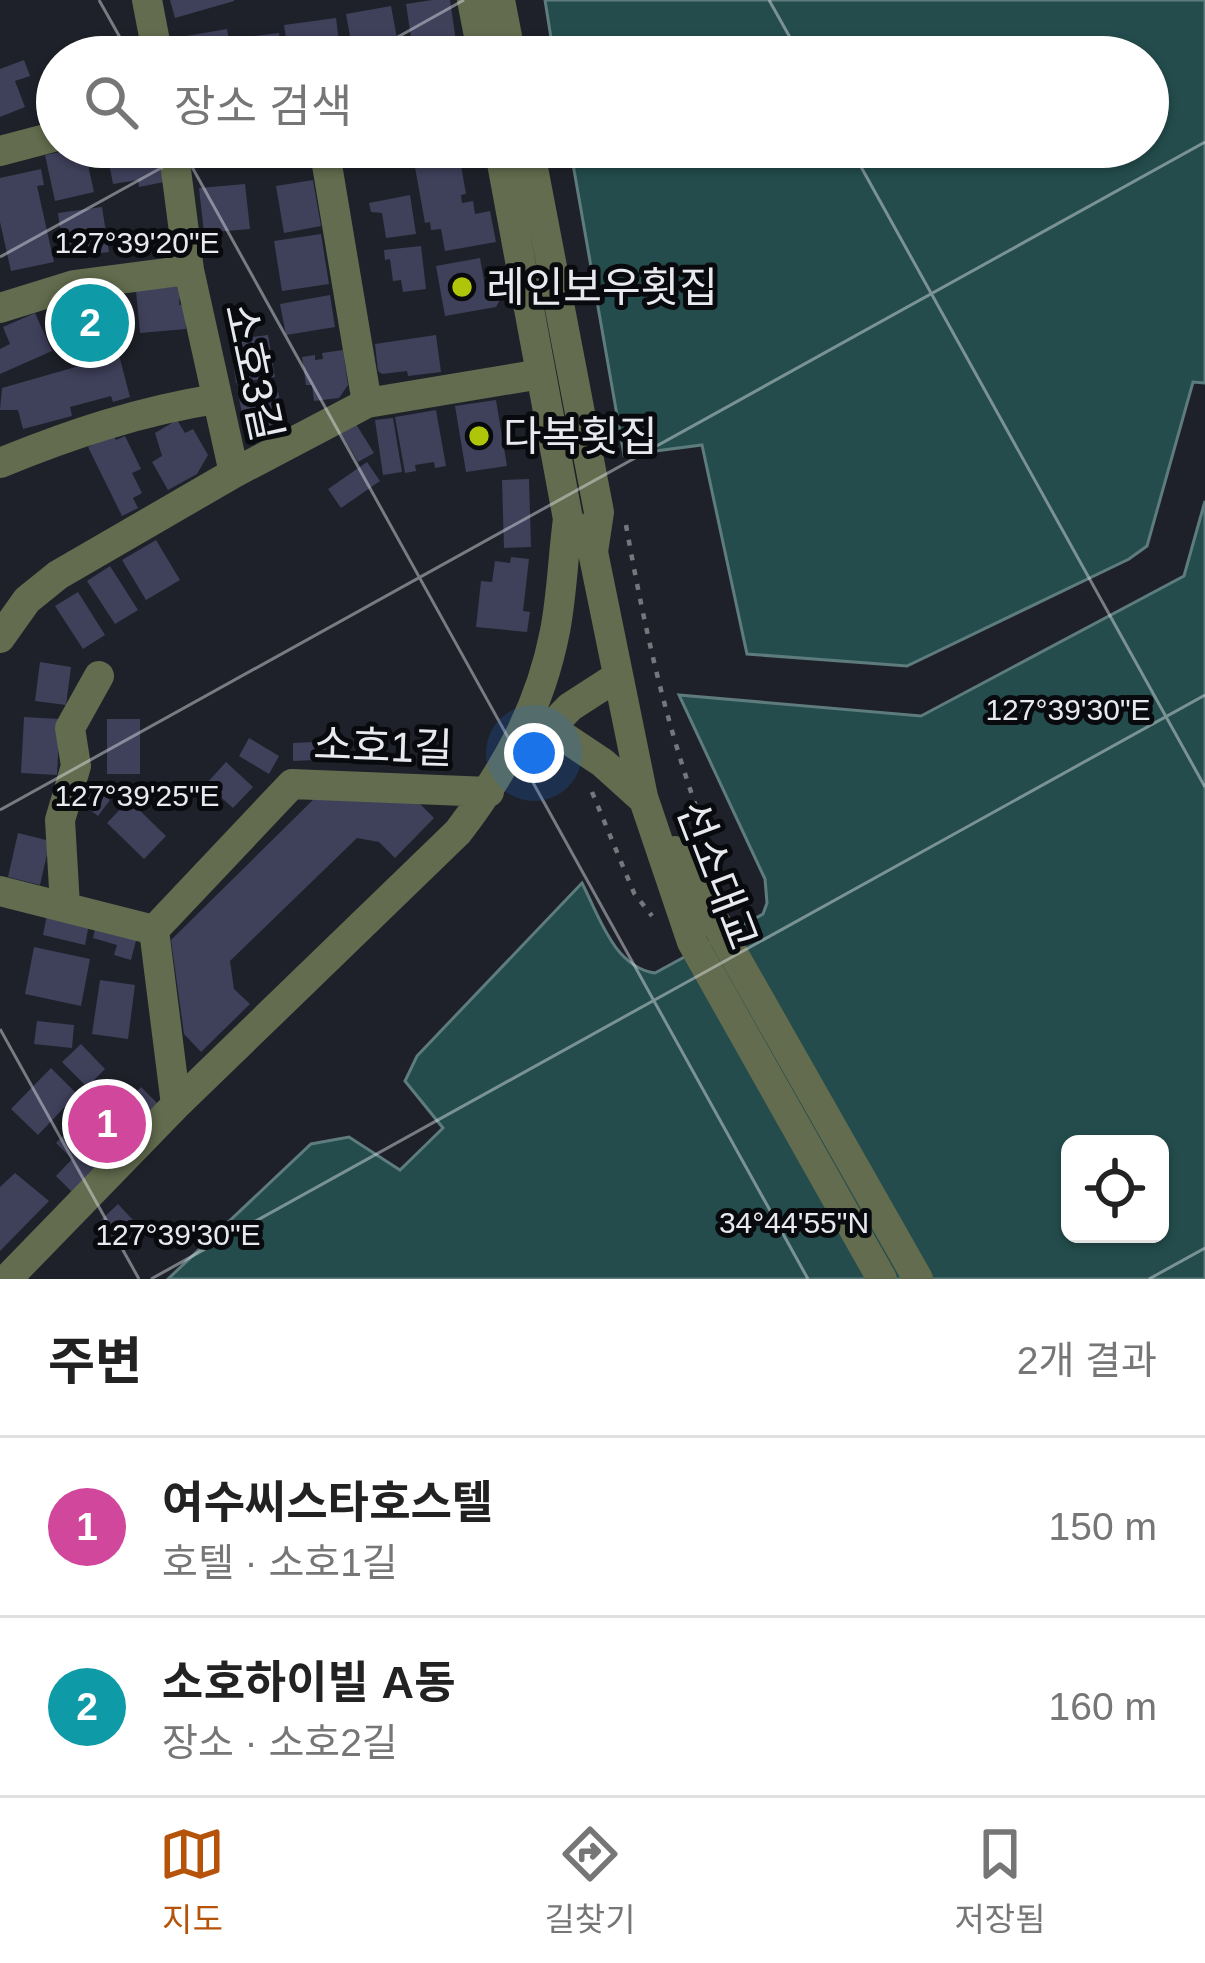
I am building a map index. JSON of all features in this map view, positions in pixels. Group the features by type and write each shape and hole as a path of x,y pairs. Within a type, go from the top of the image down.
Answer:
{"street":[{"path":"147,0 154,36"},
{"path":"472,0 479,36"},
{"path":"500,0 507,36"},
{"path":"0,151 36,142"},
{"name":"소호3길","path":"176,168 189,270 233,473"},
{"path":"328,168 367,403"},
{"path":"504,168 568,519 548,665 508,763"},
{"path":"533,168 599,512 592,552 643,797"},
{"path":"0,308 74,285 189,270"},
{"name":"소호3길","path":"0,635 41,586 233,473 367,403 541,374"},
{"path":"0,463 130,416 216,399"},
{"path":"568,519 592,552"},
{"path":"65,906 60,820 76,766 70,728 99,676"},
{"path":"508,763 537,742 570,707 618,676"},
{"path":"537,742 561,735 643,797"},
{"name":"소호1길","path":"7,1279 176,1105 458,832 508,763"},
{"name":"소호1길","path":"154,930 292,784 488,792"},
{"name":"선소대교","path":"643,797 692,942 882,1279"},
{"name":"선소대교","path":"643,797 918,1279"},
{"path":"0,891 154,930 176,1105"}],"path":[{"path":"624,515 645,630 692,804 726,885"},
{"path":"583,777 634,893 657,923"}],"shaded area":[{"path":"545,0 1205,0 1205,383 1193,382 1147,546 907,666 747,654 702,445 624,455 574,168 1169,168 1169,36 551,36"},
{"path":"1205,501 1205,1279 168,1279 311,1144 349,1137 400,1170 443,1128 405,1081 417,1056 582,883 618,951 641,969 655,973 763,914 765,879 679,695 921,716 1184,576"}],"building":[{"path":"170,0 234,0 234,1 175,18"},
{"path":"450,0 455,36 411,36 406,4"},
{"path":"391,6 397,36 350,36 346,14"},
{"path":"336,18 338,36 286,36 284,25"},
{"path":"227,29 228,36 187,36"},
{"path":"24,60 30,76 15,81 25,107 0,117 0,69"},
{"path":"48,168 89,168 94,192 55,201"},
{"path":"110,168 162,168 164,182 139,187 138,180 113,184"},
{"path":"415,168 461,168 466,194 461,195 462,203 473,201 475,214 490,211 496,242 445,251 441,229 431,230 430,222 425,223"},
{"path":"41,169 44,185 37,186 54,262 11,271 0,222 0,178"},
{"path":"313,180 321,226 284,233 276,186"},
{"path":"245,184 250,229 204,233 199,188"},
{"path":"410,195 416,234 386,238 382,213 371,212 369,203"},
{"path":"102,207 109,252 92,254 91,250 64,258 58,213"},
{"path":"321,234 329,284 282,291 274,241"},
{"path":"421,246 426,289 403,292 401,280 393,281 384,250"},
{"path":"480,258 486,292 494,290 501,298 496,307 445,316 436,266"},
{"path":"181,286 179,305 184,304 186,329 140,333 136,291"},
{"path":"122,295 130,335 57,351 49,310 93,297 94,301"},
{"path":"330,295 335,327 286,335 280,304"},
{"path":"35,313 52,351 0,374 0,349 10,344 3,327"},
{"path":"268,335 275,377 236,383 230,340"},
{"path":"436,335 441,372 408,376 407,371 378,371 375,344"},
{"path":"343,350 348,385 339,398 314,401 302,357 323,359 322,353"},
{"path":"118,351 130,397 113,402 111,396 70,407 72,416 23,429 18,410 0,410 2,388"},
{"path":"276,382 285,424 253,431 244,423 237,389"},
{"path":"496,400 507,466 466,472 455,406"},
{"path":"436,410 446,466 435,468 434,462 415,465 416,471 405,473 395,417"},
{"path":"393,418 402,472 383,475 375,420"},
{"path":"177,420 185,433 193,429 208,455 197,474 168,490 152,462 162,456 155,433"},
{"path":"356,424 374,453 358,462 341,433"},
{"path":"113,434 116,440 125,436 141,469 132,473 142,493 133,498 138,508 122,516 88,447"},
{"path":"367,462 380,481 341,508 328,489"},
{"path":"529,479 531,547 504,548 502,480"},
{"path":"156,540 180,580 146,600 122,560"},
{"path":"511,557 529,559 523,611 530,612 527,632 476,627 481,581 492,582 495,561 510,563"},
{"path":"110,566 138,610 115,624 87,581"},
{"path":"78,592 105,635 83,649 55,606"},
{"path":"40,662 71,667 66,705 35,701"},
{"path":"24,717 60,719 57,775 21,773"},
{"path":"107,719 140,719 140,774 107,774"},
{"path":"249,738 279,756 269,774 239,756"},
{"path":"336,741 337,759 293,761 293,743"},
{"path":"226,762 253,787 233,808 206,784"},
{"path":"84,780 110,800 98,816 73,796"},
{"path":"321,792 420,804 434,818 395,858 379,842 357,838 230,961 234,989 250,1004 201,1052 184,1034 171,940"},
{"path":"129,800 166,836 144,859 107,823"},
{"path":"18,833 50,841 40,885 8,877"},
{"path":"47,915 89,924 85,945 43,935"},
{"path":"97,921 138,933 131,960 114,955 117,945 93,938"},
{"path":"34,947 90,959 81,1006 25,994"},
{"path":"100,980 135,985 128,1039 92,1034"},
{"path":"37,1021 74,1025 72,1048 34,1044"},
{"path":"81,1044 105,1069 87,1087 62,1062"},
{"path":"51,1068 77,1094 38,1135 11,1109"},
{"path":"141,1087 158,1104 72,1192 56,1176 72,1159 56,1143 110,1089 125,1104"},
{"path":"15,1173 49,1201 0,1251 0,1187"},
{"path":"118,1204 145,1233 125,1251 99,1222"}],"place":[{"name":"레인보우횟집","path":"462,287"},
{"name":"소호하이빌 A동","path":"90,323"},
{"name":"다복횟집","path":"479,436"},
{"name":"여수씨스타호스텔","path":"107,1124"}]}
